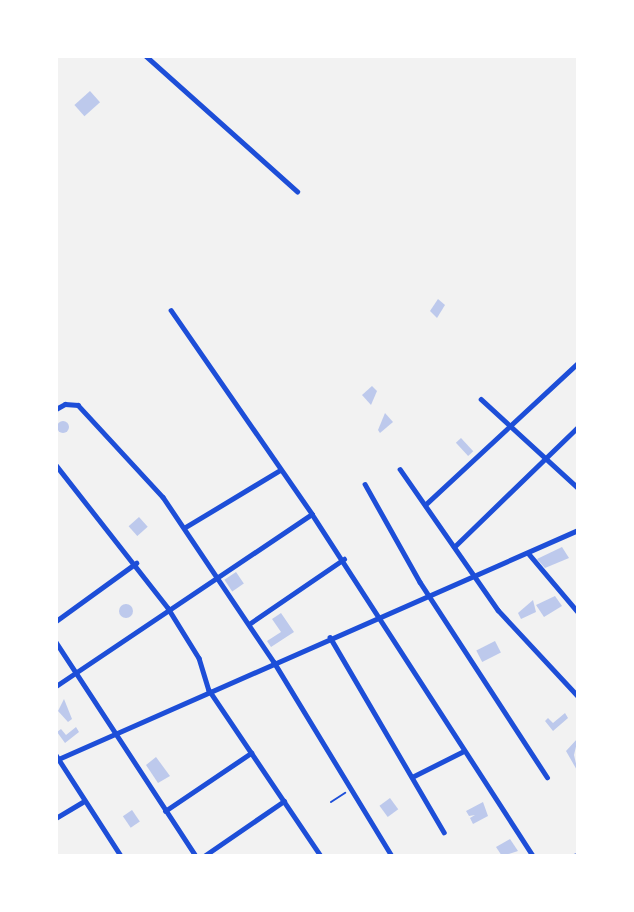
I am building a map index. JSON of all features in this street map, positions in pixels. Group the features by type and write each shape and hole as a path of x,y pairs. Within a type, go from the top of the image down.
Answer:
{"street":[{"path":"148,57 297,191"},
{"path":"171,310 344,559 533,856"},
{"path":"425,505 578,363"},
{"path":"481,399 578,488"},
{"path":"56,409 65,404 78,405 163,497 274,662 392,856"},
{"path":"454,547 578,427"},
{"path":"56,465 136,563 167,608 199,658 209,690 319,855"},
{"path":"400,469 498,610 578,696"},
{"path":"184,528 280,470"},
{"path":"365,484 431,597 547,777"},
{"path":"56,686 216,575 312,514"},
{"path":"121,856 83,802 57,758 330,637 431,597 578,530"},
{"path":"529,554 578,612"},
{"path":"249,624 344,559"},
{"path":"56,621 136,563"},
{"path":"330,637 444,832"},
{"path":"56,642 196,856"},
{"path":"412,777 464,751"},
{"path":"165,811 251,753"},
{"path":"204,856 284,801"},
{"path":"56,818 83,802"}],"path":[{"path":"331,802 352,789"}],"building":[{"path":"90,91 100,102 84,116 74,105"},
{"path":"438,299 445,305 437,318 430,311"},
{"path":"372,386 377,391 371,405 362,395"},
{"path":"385,413 393,422 380,433 378,430"},
{"path":"58,422 68,422 68,432 58,432"},
{"path":"461,438 473,451 468,456 456,443"},
{"path":"139,517 148,527 137,536 129,526"},
{"path":"562,547 569,558 545,568 537,559"},
{"path":"236,572 244,584 232,591 224,580"},
{"path":"555,596 562,606 544,617 536,605"},
{"path":"533,600 536,612 521,619 518,613"},
{"path":"126,604 131,606 131,616 126,618 121,616 119,611 121,606"},
{"path":"281,613 294,632 271,647 267,641 281,632 272,619"},
{"path":"495,641 501,653 482,662 476,651"},
{"path":"64,699 72,719 68,722 58,711"},
{"path":"565,713 568,718 553,731 545,721 548,718 553,723"},
{"path":"76,727 79,732 65,743 57,732 61,729 66,735"},
{"path":"578,738 574,755 578,772 566,751"},
{"path":"156,757 170,776 158,783 146,765"},
{"path":"390,798 398,809 388,817 379,806"},
{"path":"483,802 488,816 473,824 470,818 475,815 469,816 466,811"},
{"path":"132,810 140,822 131,828 123,816"},
{"path":"510,839 518,851 502,856 496,847"}]}
